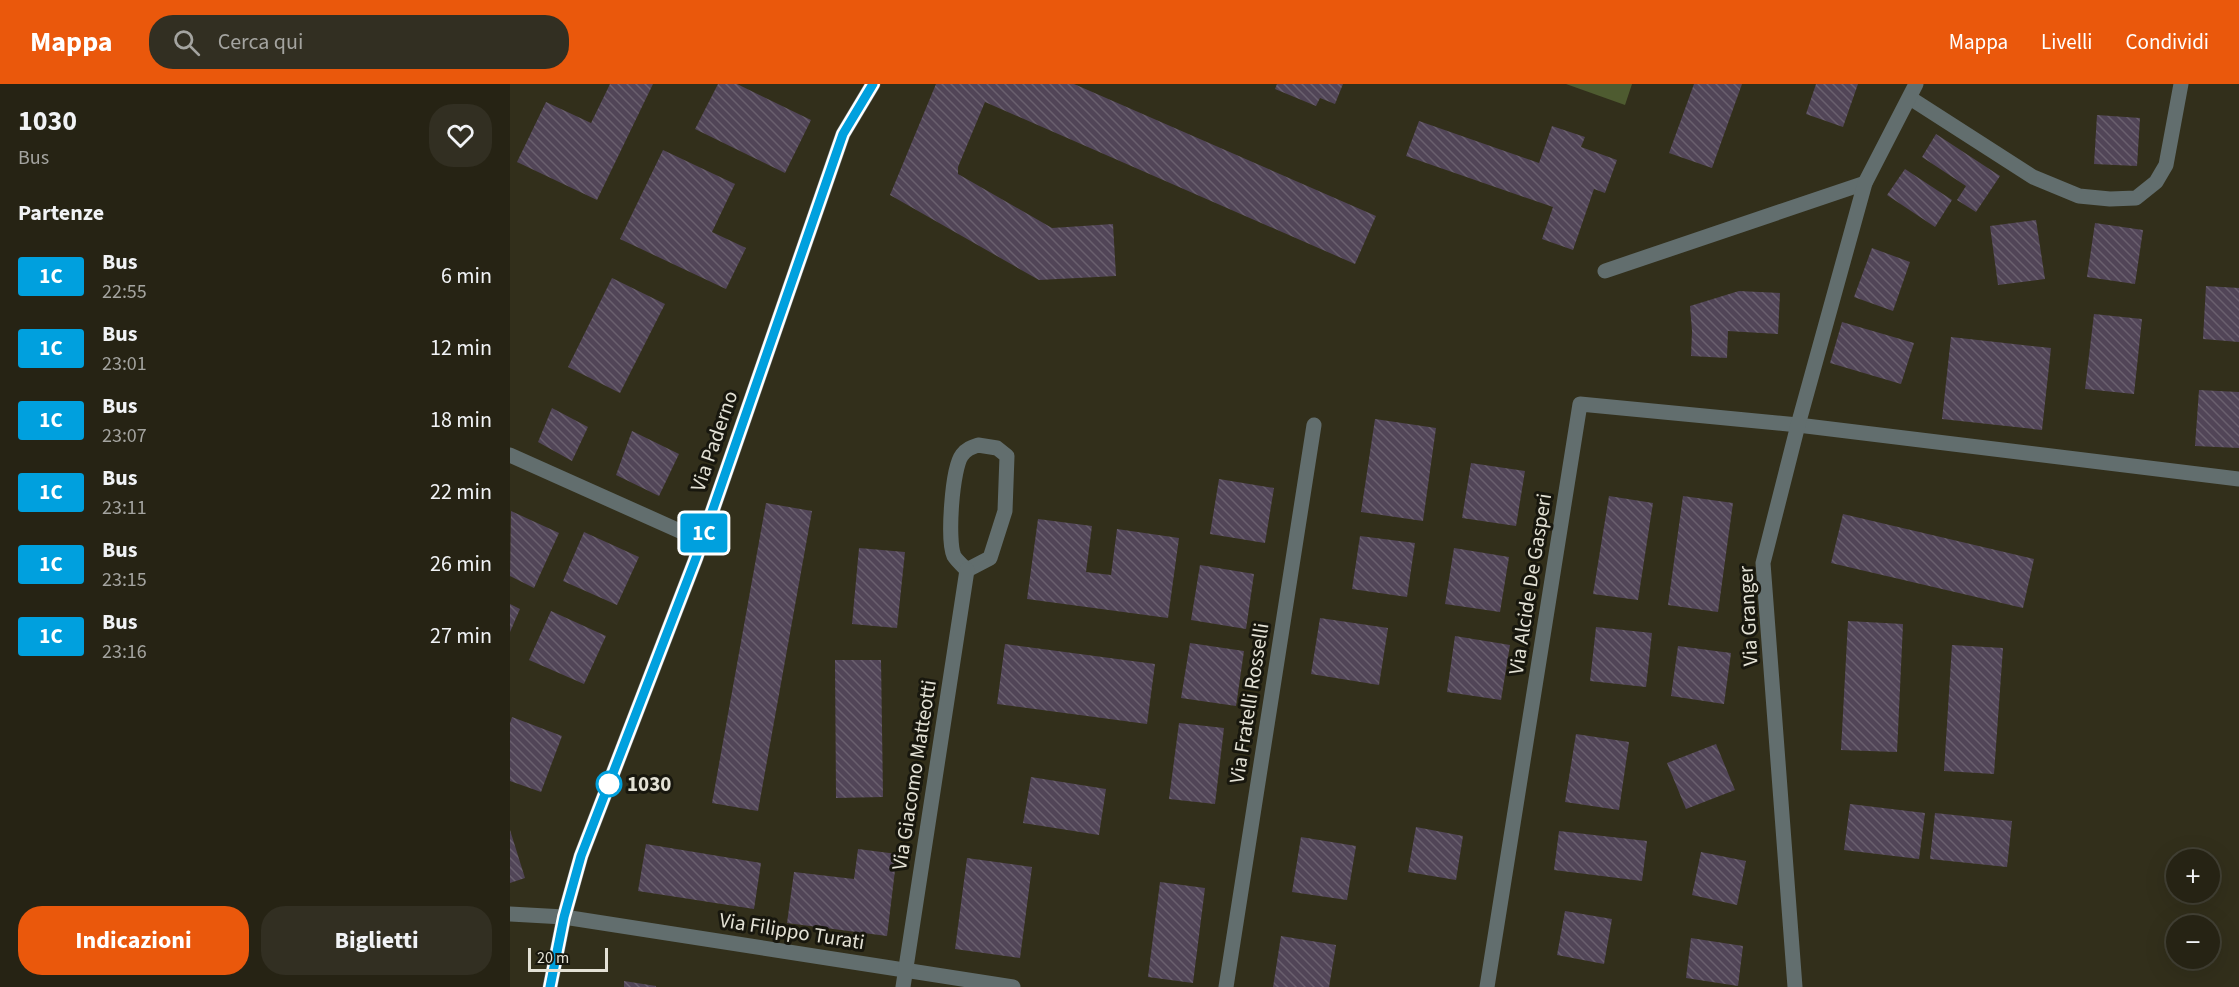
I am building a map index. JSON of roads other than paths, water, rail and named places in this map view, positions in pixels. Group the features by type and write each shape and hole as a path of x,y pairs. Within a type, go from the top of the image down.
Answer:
{"street":[{"name":"Via Paderno","path":"550,987 564,917 581,856 702,541 843,134 873,84"},
{"path":"1913,91 2033,177 2079,196 2110,199 2136,198 2156,182 2166,165 2181,84"},
{"name":"Via Granger","path":"1795,987 1764,563 1798,425 1865,183 1913,91"},
{"path":"1605,270 1865,183"},
{"name":"Via Alcide De Gasperi","path":"1487,987 1580,404 1798,425"},
{"name":"Via Fratelli Rosselli","path":"1226,987 1314,425"},
{"path":"1798,425 2239,479"},
{"path":"978,445 997,448 1007,456 1005,511 990,558 967,570 954,556 950,540 953,490 958,464 961,456 968,449 978,445"},
{"path":"510,455 702,541"},
{"name":"Via Giacomo Matteotti","path":"903,987 967,570"},
{"name":"Via Filippo Turati","path":"510,914 564,917 1013,987"}],"place":[{"name":"1030","path":"609,784"}]}
